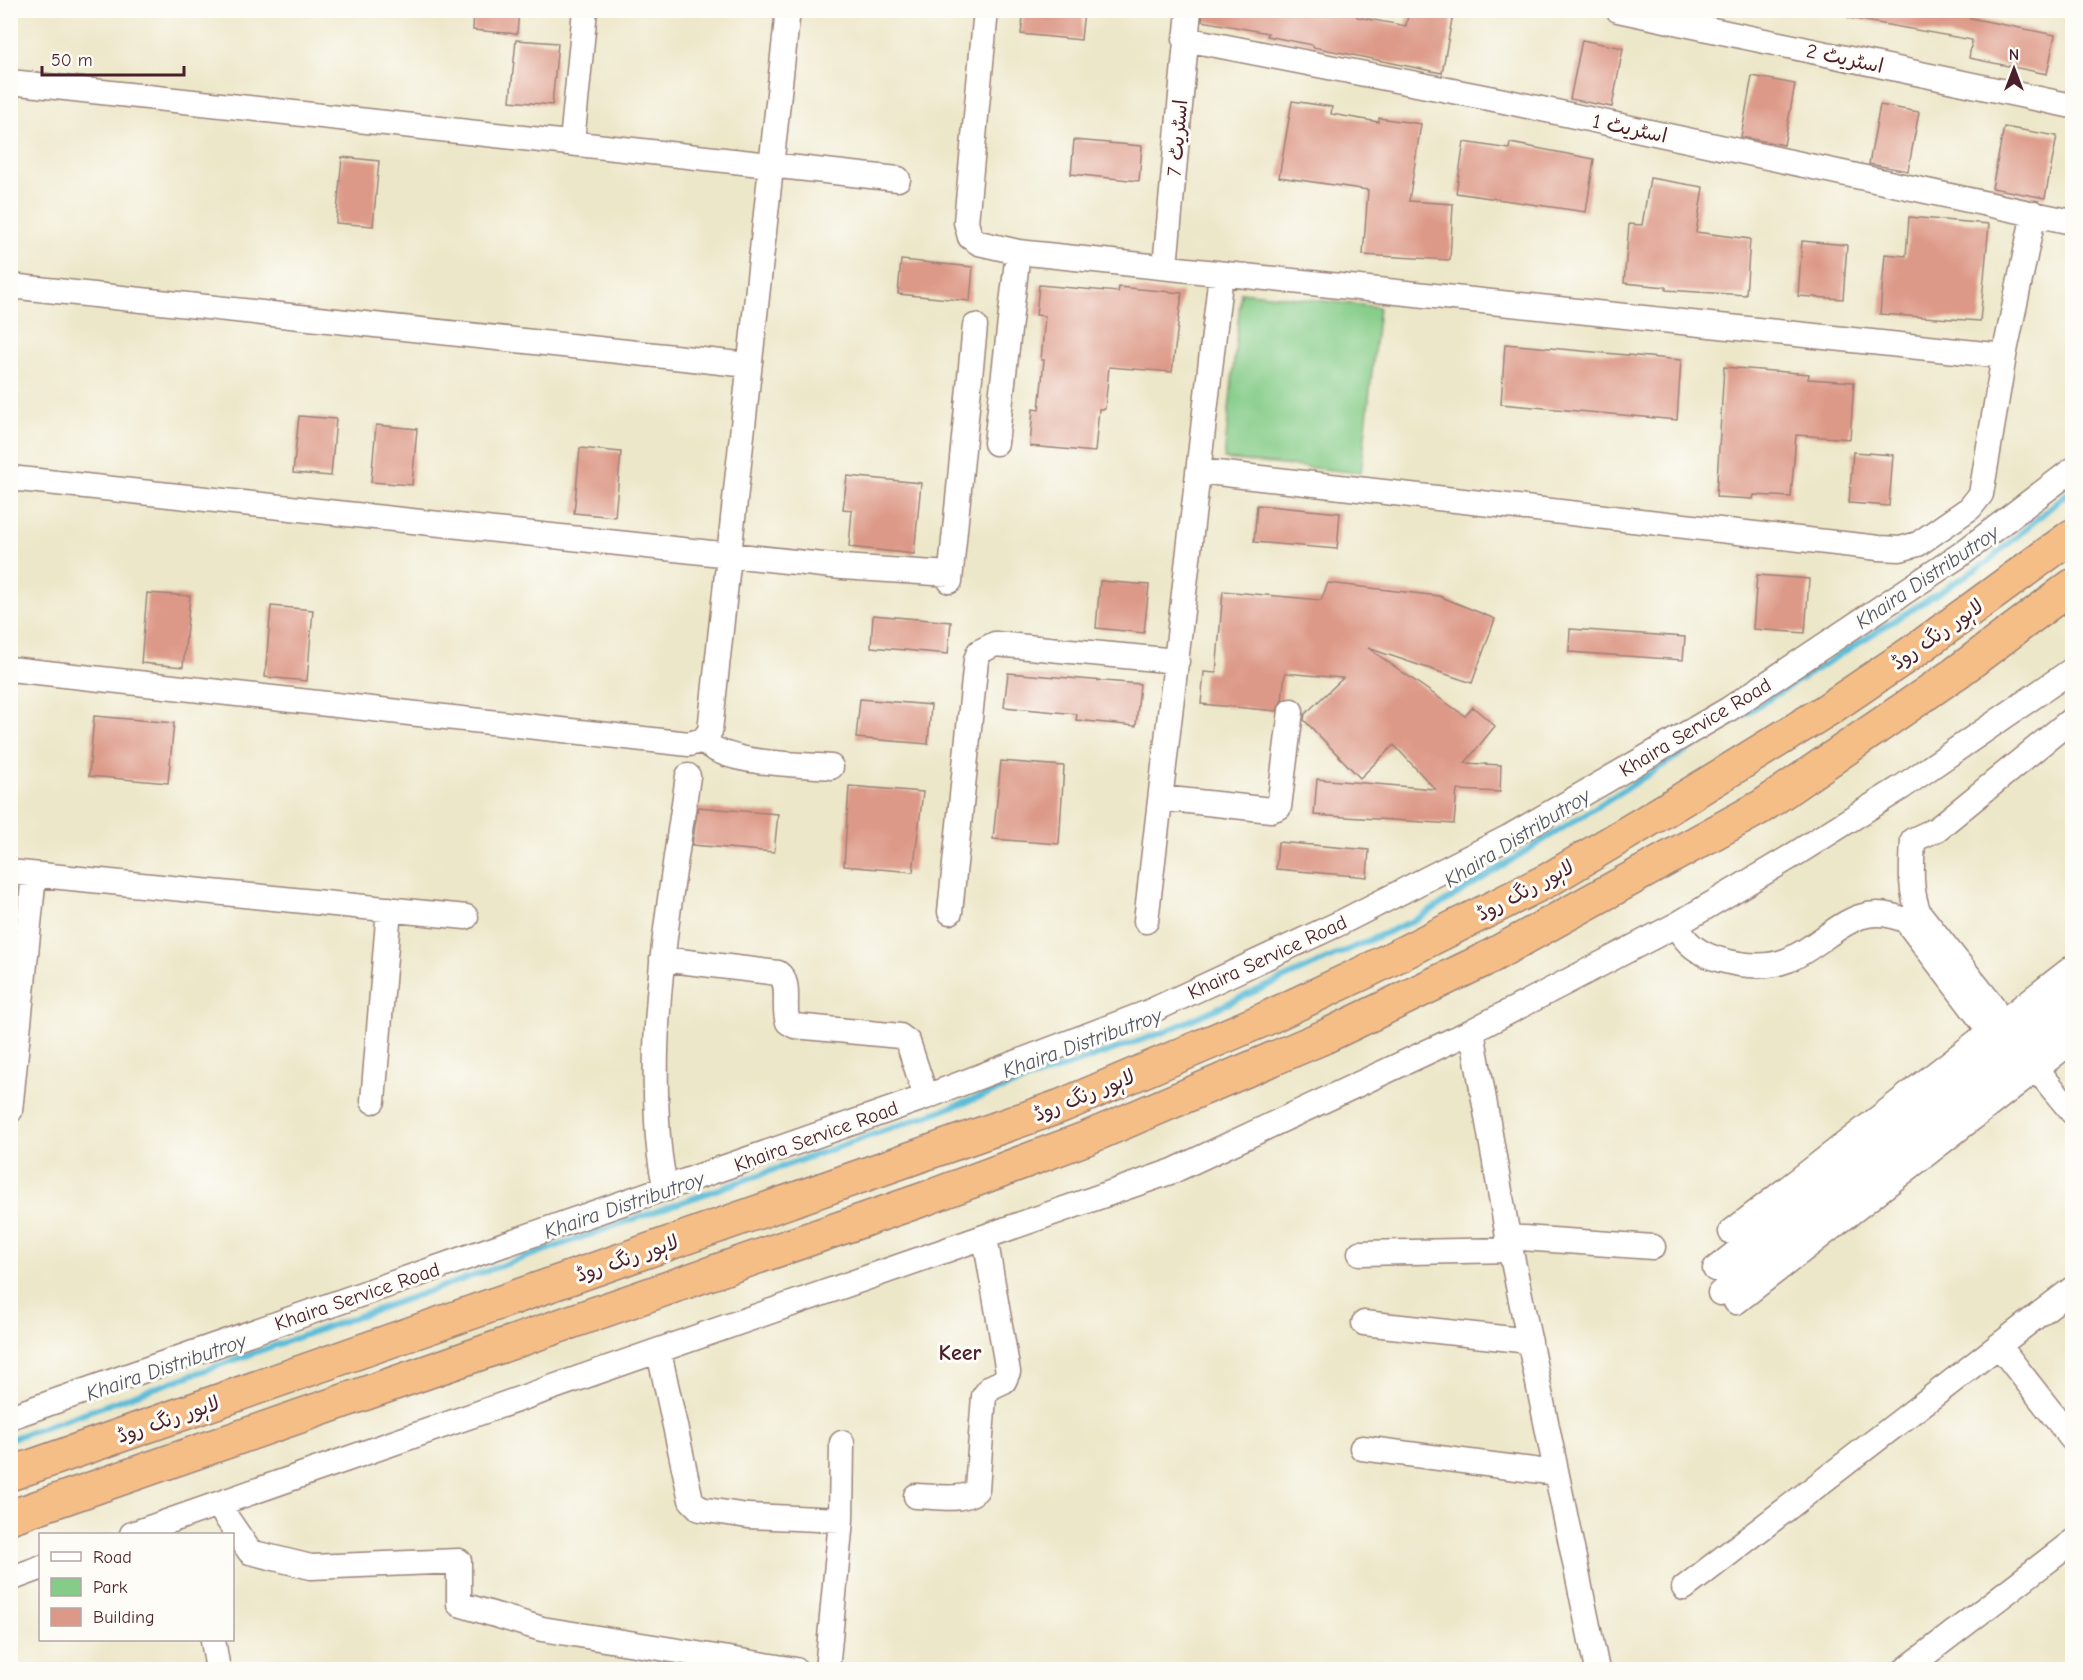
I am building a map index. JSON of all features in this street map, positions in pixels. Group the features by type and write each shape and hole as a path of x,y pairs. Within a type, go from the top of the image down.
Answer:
{"highway":[{"name":"لاہور رنگ روڈ","path":"10,1474 1061,1106 1263,1020 1365,972 1550,879 1827,710 1920,647 2073,536"},
{"name":"لاہور رنگ روڈ","path":"10,1517 916,1202 1088,1138 1323,1037 1486,959 1761,807 1956,672 2073,586"}],"street":[{"path":"572,141 585,10"},
{"path":"10,669 689,744 703,740 710,730 788,10"},
{"path":"986,10 967,230 970,237 979,243 1018,252 2004,356"},
{"name":"اسٹریٹ 7","path":"1165,266 1189,10"},
{"name":"اسٹریٹ 2","path":"1618,10 2073,106"},
{"name":"اسٹریٹ 1","path":"1185,39 1504,101 2073,222"},
{"path":"10,82 572,141 898,179"},
{"path":"1199,471 1879,548 1910,548 1970,508 1981,494 2004,356 2034,213"},
{"path":"996,443 1018,252"},
{"path":"1146,921 1221,274"},
{"path":"10,286 749,365"},
{"path":"10,478 950,577 975,326"},
{"name":"Khaira Service Road","path":"10,1417 926,1097 1149,1012 1340,923 1509,837 1730,709 1960,555 2073,470"},
{"path":"950,912 976,660 979,652 995,644 1177,661"},
{"path":"139,1533 167,1529 218,1505 1173,1172 1472,1031 1676,925 1902,787 2073,670"},
{"path":"1161,798 1271,810 1279,807 1291,711"},
{"path":"2073,719 1937,829 1913,840 1912,890 1919,913 1992,1005 2019,1046 2073,1112"},
{"path":"703,740 713,750 731,756 831,767"},
{"path":"666,1189 658,1158 655,1051 662,959 688,776"},
{"path":"10,1112 22,874 466,917"},
{"path":"373,1101 389,909"},
{"path":"1676,925 1683,939 1694,948 1712,957 1756,966 1789,959 1857,917 1875,912 1891,914 1906,921 1982,1022 2019,1046 2073,1041"},
{"path":"662,959 778,973 783,977 785,984 785,1015 788,1022 795,1026 900,1036 908,1042 926,1097"},
{"path":"1715,1269 2019,1046 2073,968"},
{"path":"1728,1298 2019,1046 2073,990"},
{"path":"1731,1232 2019,1046 2073,1017"},
{"path":"1472,1031 1509,1244 1596,1670"},
{"path":"916,1496 964,1497 973,1494 976,1489 984,1396 991,1387 1004,1381 1008,1372 985,1238"},
{"path":"1360,1253 1509,1244 1653,1247"},
{"path":"1684,1588 2073,1290"},
{"path":"1364,1323 1530,1341"},
{"path":"2000,1347 2073,1439"},
{"path":"659,1352 691,1500 700,1509 748,1516 841,1520"},
{"path":"827,1670 841,1520 842,1443"},
{"path":"1362,1448 1556,1473"},
{"path":"218,1505 250,1552 311,1567 459,1561 459,1604 542,1629 699,1662 796,1670"},
{"path":"1905,1670 2073,1542"},
{"path":"10,1579 39,1568"},
{"path":"213,1641 218,1670"}],"green space":[{"path":"1241,292 1379,307 1361,473 1224,459"}],"building":[{"path":"474,10 519,10 517,34 473,30"},
{"path":"1024,10 1084,10 1081,40 1021,34"},
{"path":"1203,10 1358,10 1357,17 1406,26 1409,10 1453,14 1442,73 1313,47 1313,45 1267,36 1268,33 1202,21"},
{"path":"1850,10 1972,10 1970,18 2055,35 2047,74 1969,58 1972,40 1849,18"},
{"path":"516,40 558,43 552,105 510,101"},
{"path":"1582,40 1623,48 1612,107 1570,99"},
{"path":"1752,76 1795,84 1784,145 1741,137"},
{"path":"1292,101 1332,107 1331,114 1379,122 1379,118 1421,124 1409,201 1453,204 1450,260 1363,255 1368,190 1279,177"},
{"path":"1880,105 1919,112 1908,171 1869,164"},
{"path":"2004,127 2057,136 2045,198 1992,188"},
{"path":"1074,140 1142,146 1139,181 1071,174"},
{"path":"1464,142 1509,149 1510,143 1594,159 1586,212 1456,193"},
{"path":"342,157 379,161 373,226 336,223"},
{"path":"1650,178 1703,187 1696,232 1750,239 1746,295 1666,290 1666,287 1624,283 1629,224 1642,225"},
{"path":"1909,217 1989,224 1980,321 1880,314 1885,254 1906,256"},
{"path":"1802,241 1847,245 1843,299 1798,296"},
{"path":"901,260 973,267 970,301 898,294"},
{"path":"1039,285 1118,292 1119,287 1182,293 1172,372 1109,367 1105,409 1099,409 1095,452 1030,446 1033,409 1039,410 1044,360 1041,360 1045,316 1036,315"},
{"path":"1505,344 1681,360 1677,420 1501,404"},
{"path":"1724,367 1809,374 1808,379 1854,382 1850,439 1796,435 1791,497 1754,495 1753,499 1716,497"},
{"path":"299,416 336,419 331,476 293,473"},
{"path":"376,425 417,429 412,485 371,482"},
{"path":"580,448 621,452 615,517 574,513"},
{"path":"1853,452 1893,455 1889,506 1849,503"},
{"path":"847,476 921,483 914,554 849,547 852,510 843,509"},
{"path":"1257,505 1340,513 1337,549 1254,542"},
{"path":"1757,575 1809,579 1805,633 1753,629"},
{"path":"1100,581 1149,585 1144,633 1096,628"},
{"path":"1328,583 1439,596 1495,619 1472,683 1368,648 1465,716 1473,707 1495,726 1465,763 1501,765 1500,792 1457,790 1454,824 1314,815 1317,779 1435,789 1394,745 1360,778 1304,720 1305,714 1343,678 1285,673 1282,700 1277,711 1201,704 1204,672 1216,673 1223,591 1321,600"},
{"path":"147,593 190,596 183,667 141,663"},
{"path":"271,606 313,610 307,681 265,677"},
{"path":"873,615 951,622 948,654 871,647"},
{"path":"1570,629 1685,637 1683,660 1569,652"},
{"path":"1008,673 1140,684 1136,726 1076,720 1077,714 1004,707"},
{"path":"860,699 931,705 928,744 856,738"},
{"path":"94,716 174,723 168,783 89,776"},
{"path":"1001,761 1064,766 1059,844 993,839"},
{"path":"849,786 923,792 913,872 844,866"},
{"path":"698,807 778,814 774,852 692,845"},
{"path":"1278,842 1369,850 1367,877 1276,869"}],"waterway":[{"name":"Khaira Distributroy","path":"10,1439 1164,1032 1419,918 1986,563 2072,489"}],"district":[{"name":"Keer","path":"960,1352"}]}
